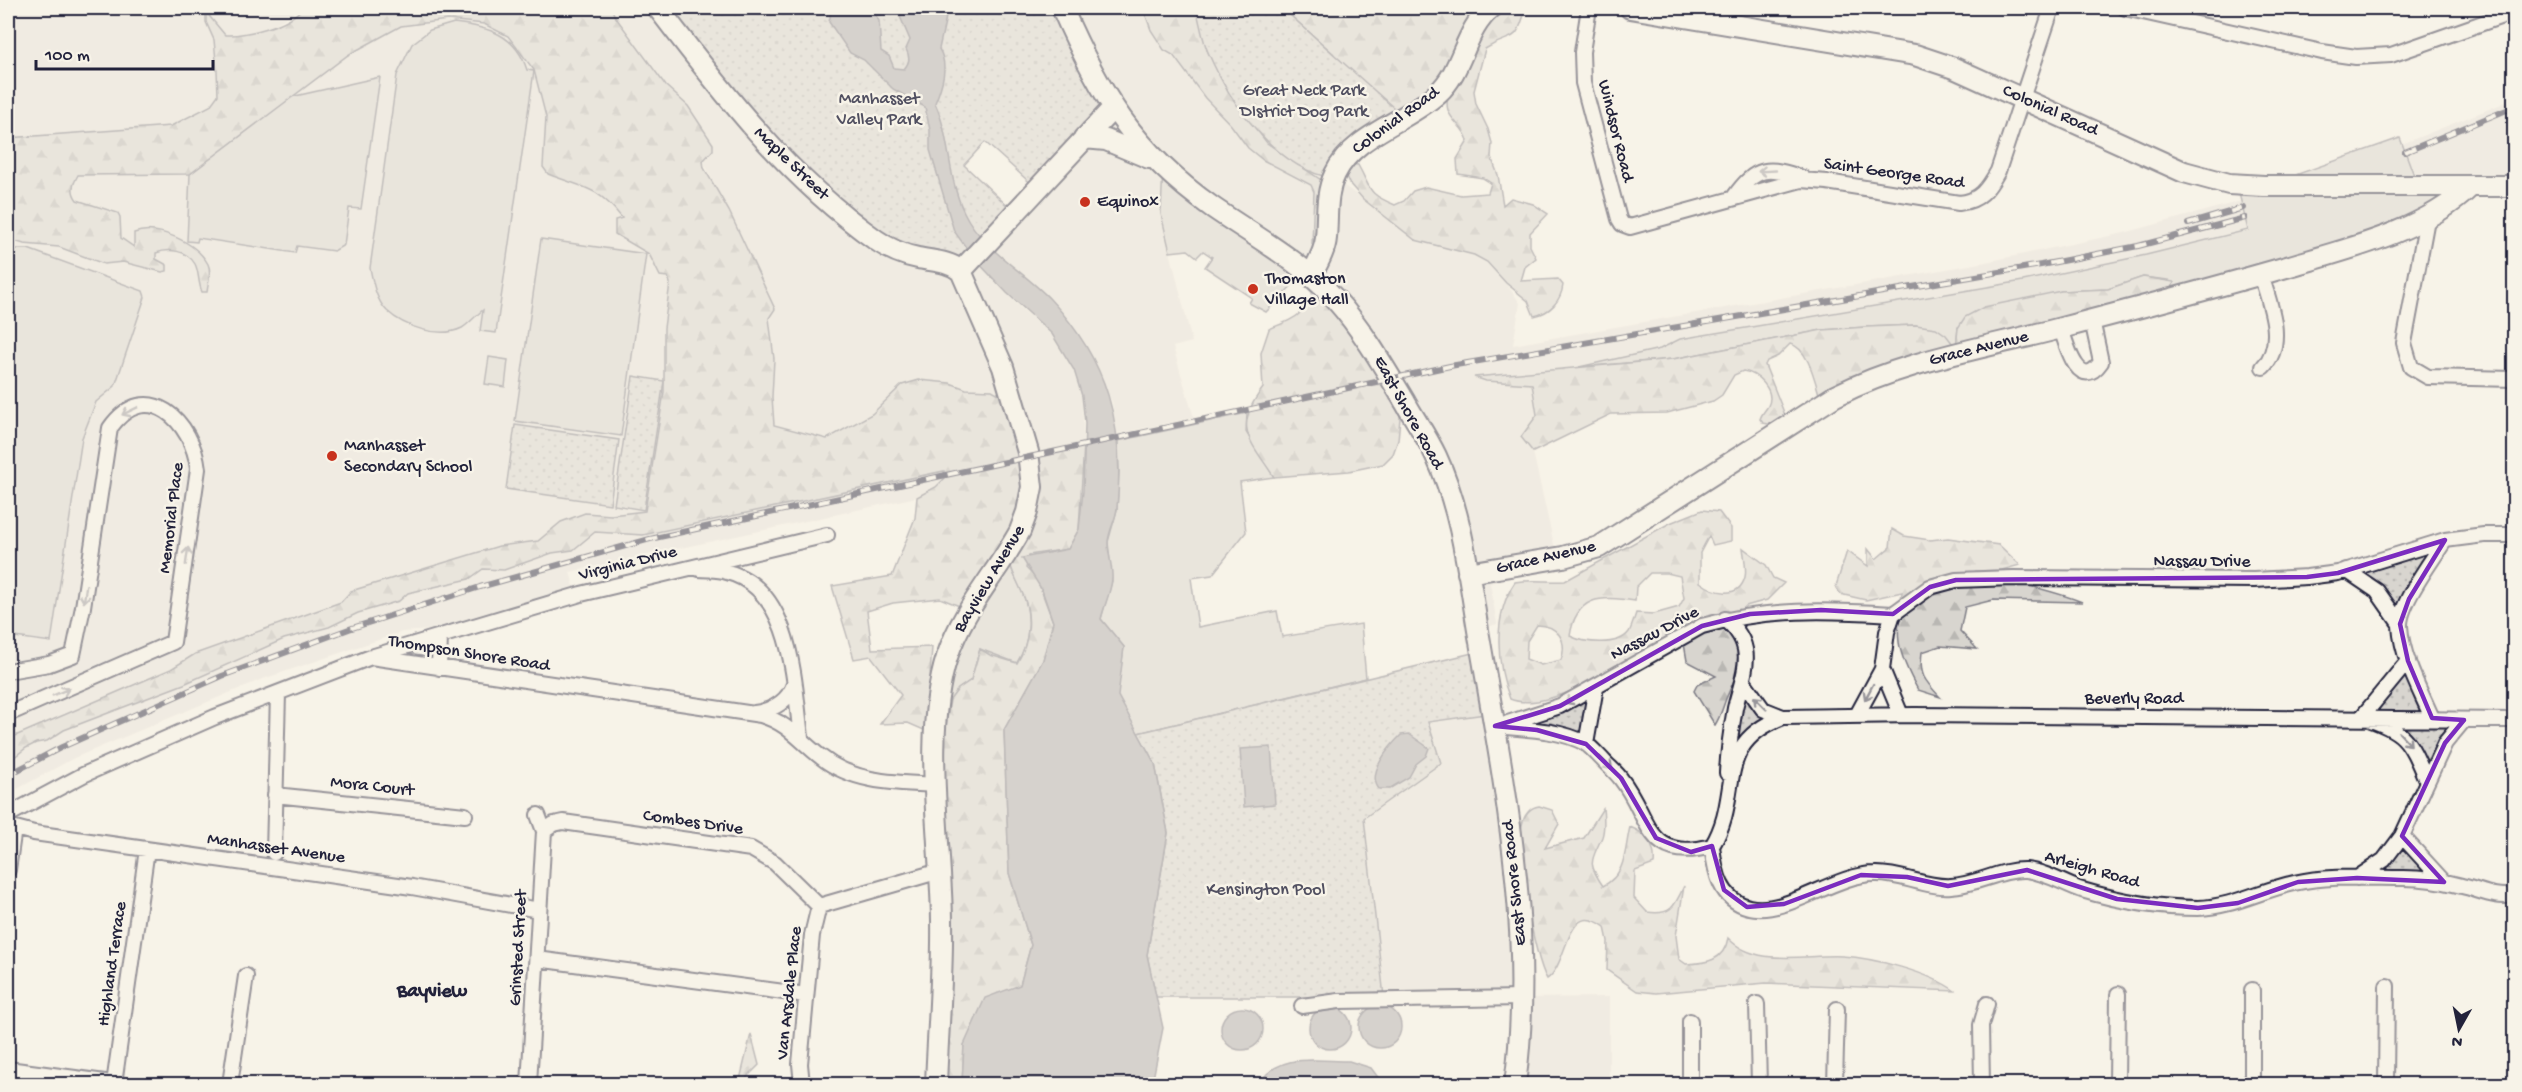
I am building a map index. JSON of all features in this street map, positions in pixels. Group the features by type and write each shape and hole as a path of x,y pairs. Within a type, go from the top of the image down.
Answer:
{"street":[{"name":"Maple Street","path":"658,8 752,127 848,218 876,240 896,251 951,265 967,264"},
{"name":"East Shore Road","path":"1062,8 1095,81 1132,135 1213,208 1311,276 1336,300 1356,325 1435,454 1454,510 1468,573 1495,726 1521,936 1523,998 1515,1084"},
{"name":"Colonial Road","path":"1311,276 1325,244 1328,201 1335,173 1352,150 1443,89 1455,71 1476,24 1491,8"},
{"name":"Windsor Road","path":"1589,8 1582,52 1583,83 1618,219 1624,225"},
{"name":"Colonial Road","path":"1630,8 1915,55 1954,68 2184,172 2229,183 2264,186 2471,186"},
{"path":"2023,99 2052,8"},
{"path":"2125,8 2322,52 2371,57 2391,55 2514,12"},
{"path":"1089,133 1098,102 1095,81"},
{"name":"Saint George Road","path":"1624,225 1633,226 1791,182 1811,181 1959,203 1972,202 1986,191 1998,171 2023,99"},
{"path":"967,264 1113,108"},
{"path":"1089,133 1097,139 1122,146 1163,165"},
{"path":"2471,186 2514,186"},
{"name":"Grace Avenue","path":"1468,573 1563,557 1613,540 1829,400 1868,379 1913,365 2261,274 2364,243 2427,219 2447,207 2471,186"},
{"path":"2427,219 2404,343 2411,367 2420,374 2448,379 2514,379"},
{"name":"Bayview Avenue","path":"936,1084 942,964 936,709 947,656 969,610 1020,531 1032,487 1028,452 1003,367 967,264"},
{"path":"2261,274 2271,309 2275,335 2271,359 2263,367"},
{"path":"2061,328 2077,367 2084,372 2092,371 2102,362 2102,354 2092,320"},
{"name":"Memorial Place","path":"8,671 49,664 73,655 83,607 110,428 123,413 138,406 155,408 172,414 191,438 196,451 198,469 173,642 8,714"},
{"name":"Virginia Drive","path":"371,657 580,594 827,535"},
{"name":"Nassau Drive","path":"1495,726 1528,719 1549,710 1596,687 1702,626 1750,614 1821,610 1893,614 1930,587 1956,580 2013,578 2254,580 2307,577 2346,570 2445,540 2484,535 2514,535"},
{"path":"2400,624 2409,599 2445,540"},
{"path":"677,571 696,568 728,572 759,591 774,610 784,629 801,737"},
{"path":"2346,570 2377,591 2400,624 2408,661 2432,718"},
{"path":"1857,716 1882,669 1887,632 1893,614"},
{"path":"1691,852 1709,847 1719,835 1728,805 1728,745 1747,661 1740,634 1725,620"},
{"path":"439,668 440,636"},
{"name":"Thompson Shore Road","path":"8,815 83,775 215,717 371,657 753,713 778,721 801,737 822,758 850,774 885,782 937,785"},
{"path":"2408,661 2362,717 2393,726 2411,744 2427,782"},
{"path":"1882,669 1901,715"},
{"path":"1743,681 1763,709 1783,717"},
{"path":"753,713 780,704 790,695 794,684"},
{"path":"1586,744 1596,687"},
{"path":"274,853 278,693"},
{"name":"Beverly Road","path":"1728,805 1731,778 1739,750 1756,730 1783,717 1901,715 2514,720"},
{"path":"2357,878 2384,860 2402,836 2445,743 2464,720"},
{"name":"Arleigh Road","path":"1495,726 1537,730 1586,744 1621,778 1644,823 1656,838 1674,848 1691,852 1716,873"},
{"name":"Mora Court","path":"275,795 465,815"},
{"name":"Grinsted Street","path":"529,1084 544,831 538,815"},
{"name":"Combes Drive","path":"544,831 554,824 563,822 751,849 775,863 819,906"},
{"path":"8,870 11,827"},
{"name":"Manhasset Avenue","path":"11,827 412,887 539,910"},
{"path":"2402,836 2444,882"},
{"name":"Arleigh Road","path":"1709,847 1716,873 1729,897 1747,907 1758,908 1784,904 1841,880 1876,874 1907,877 1948,886 2010,871 2027,870 2117,899 2198,908 2238,903 2271,889 2298,882 2357,878 2444,882 2487,894 2514,895"},
{"name":"Highland Terrace","path":"116,1084 147,849"},
{"path":"819,906 940,871"},
{"name":"Van Arsdale Place","path":"802,1084 800,1064 806,995 812,935 819,906"},
{"path":"537,959 806,995"},
{"path":"230,1084 246,976"},
{"path":"2386,1084 2387,986"},
{"path":"2252,990 2252,1084"},
{"path":"2117,1084 2118,994"},
{"path":"1302,1006 1340,1001 1523,998"},
{"path":"1757,1004 1759,1084"},
{"path":"1982,1084 1981,1025 1987,1004"},
{"path":"1836,1084 1837,1009"},
{"path":"1690,1021 1690,1084"},
{"path":"8,1069 116,1084"}],"highlighted area":[{"path":"2445,540 2409,599 2400,624 2408,661 2432,718 2464,720 2445,743 2402,836 2444,882 2357,878 2298,882 2238,903 2198,908 2117,899 2027,870 1948,886 1907,877 1861,875 1784,904 1747,907 1724,890 1712,846 1691,852 1656,838 1621,778 1586,744 1537,730 1495,726 1560,706 1702,626 1750,614 1821,610 1893,614 1930,587 1956,580 2307,577 2338,573"}],"shaded area":[{"path":"8,8 302,8 272,26 238,36 225,35 207,13 206,22 214,40 218,95 210,106 171,126 8,138"},
{"path":"608,8 643,8 734,120 973,257 1021,308 1052,334 1064,349 1074,370 1082,396 1084,444 1030,456 919,380 903,385 872,414 827,439 774,425 772,397 774,359 769,318 775,309 703,161"},
{"path":"832,8 872,8 879,21 881,51 889,56 894,68 904,69 908,62 906,49 910,40 899,14 899,8 943,8 946,17 939,49 944,69 935,103 964,212 981,237 1050,299 1070,322 1099,370 1108,396 1115,422 1119,478 1116,512 1108,543 1112,579 1101,619 1124,647 1118,696 1155,764 1168,833 1147,955 1163,1028 1152,1084 962,1084 964,1045 985,998 1020,985 1031,945 1009,873 1004,730 1043,660 1053,622 1042,590 1022,558 1068,549 1079,529 1083,491 1085,423 1082,396 1074,370 1052,334 1007,293 973,257 954,231 930,150 930,130 925,107 893,89 864,60 850,53 829,22"},
{"path":"1063,8 1196,8 1207,50 1333,178 1423,241 1489,259 1520,303 1513,345 1981,263 2124,233 2241,201 2248,229 2146,255 2023,281 1680,339 1660,349 1579,367 1476,377 1486,381 1532,383 1537,415 1521,437 1533,452 1559,567 1490,583 1497,624 1478,630 1454,510 1393,381 1450,369 1450,363 1389,376 1317,281 1161,214 1192,342 1173,347 1194,418 1117,434 1112,402 1084,344 1061,311 986,242 1113,108"},
{"name":"Manhasset Secondary School","path":"448,20 484,24 508,36 534,70 546,117 543,168 548,174 594,189 610,202 668,265 672,286 669,377 864,487 944,471 945,478 936,487 917,497 570,572 575,590 432,630 402,632 260,680 74,758 8,794 8,191 87,173 190,174 348,55 401,26"},
{"path":"2514,99 2514,185 2418,186 2402,144"},
{"path":"1492,713 1523,998 1609,997 1609,1084 1515,1084 1522,998 1384,997 1364,818 1441,763 1427,722"},
{"path":"1409,734 1429,748 1426,756 1416,764 1409,777 1389,789 1379,789 1375,775 1381,760 1401,735"},
{"path":"1271,747 1275,804 1244,807 1240,749"},
{"path":"1380,1006 1395,1012 1401,1027 1395,1042 1380,1048 1365,1042 1359,1027 1365,1012"},
{"path":"1330,1007 1345,1013 1351,1028 1345,1043 1330,1049 1315,1043 1309,1028 1315,1013"},
{"path":"1242,1008 1257,1014 1263,1029 1257,1044 1242,1050 1227,1044 1221,1029 1227,1014"},
{"path":"1299,1060 1349,1061 1371,1068 1383,1084 1259,1084 1267,1074 1287,1063"}],"green space":[{"path":"302,8 612,8 614,15 666,86 688,106 713,144 713,150 703,161 704,168 729,211 775,309 769,318 774,359 772,397 774,425 827,439 872,414 902,385 919,380 950,383 966,389 992,390 1003,396 1030,456 1084,444 1079,529 1068,549 1029,555 1026,568 1037,579 1053,622 1043,660 1004,730 1009,873 1031,945 1020,985 964,1045 962,1084 936,1084 937,785 950,700 958,689 971,680 980,649 990,655 1017,663 1027,637 1028,618 1025,599 1011,568 1008,554 969,610 940,598 893,603 867,611 872,649 932,647 926,731 908,723 880,724 901,695 871,656 854,659 832,586 892,576 915,518 917,497 936,487 945,478 944,471 643,535 595,532 573,550 552,553 504,570 483,569 469,579 408,593 399,601 358,613 329,627 284,639 184,684 64,730 47,741 26,748 8,762 8,739 171,669 195,654 341,602 351,591 499,546 538,541 561,522 585,513 611,515 645,511 664,392 664,328 670,283 668,277 660,276 649,254 615,234 615,220 622,218 613,207 596,193 548,174 543,167 546,117 534,70 508,36 484,24 448,20 401,26 348,55 190,174 78,175 73,188 77,200 118,213 121,238 134,247 134,233 153,231 185,242 202,256 208,264 210,274 207,292 202,292 192,259 177,251 156,253 156,259 167,265 167,271 162,272 123,262 104,264 59,247 24,244 8,239 8,138 171,126 210,106 218,95 214,40 206,22 206,12 225,35 234,35 278,24 288,20"},
{"name":"Manhasset Valley Park","path":"658,8 1062,8 1113,108 1036,188 985,142 964,165 1014,212 961,271 848,217"},
{"path":"1143,8 1196,8 1334,54 1282,8 1491,8 1460,61 1404,117 1207,50 1228,92 1267,143 1321,180 1323,185 1317,231 1312,244 1314,192 1311,185 1263,160 1248,148 1231,125 1205,98 1173,55 1164,50 1151,30"},
{"name":"Great Neck Park DIstrict Dog Park","path":"1196,8 1282,8 1404,117 1333,178 1312,172 1274,148 1242,112 1208,52"},
{"path":"1507,8 1526,8 1516,34 1485,49 1474,91 1476,104 1492,143 1491,157 1498,175 1503,205 1511,198 1533,204 1548,214 1530,233 1530,246 1536,258 1525,267 1521,281 1558,279 1563,285 1554,305 1534,316 1528,301 1506,283 1487,262 1474,255 1415,240 1363,199 1349,183 1345,174 1348,164 1358,165 1374,194 1395,205 1404,201 1413,191 1426,187 1461,195 1488,193 1491,183 1483,178 1458,174 1457,159 1468,141 1464,132 1452,118 1447,102 1458,68 1477,36"},
{"path":"454,23 478,27 499,34 516,48 527,70 534,71 496,333 480,331 483,310 465,326 453,331 433,332 403,322 387,311 380,302 370,268 397,75 412,44 430,30"},
{"path":"380,77 361,209 349,208 344,245 334,251 297,246 295,253 198,238 197,242 187,241 190,174 291,97"},
{"path":"2400,138 2418,186 2471,186 2447,207 2152,303 2169,280 2143,277 2108,289 2061,291 1958,327 1956,349 1916,325 1866,327 1822,330 1673,359 1579,367 1660,349 1680,339 2023,281 2146,255 2248,230 2237,185 2264,186"},
{"path":"1163,165 1305,272 1266,312 1249,303 1252,298 1205,267 1212,257 1203,251 1197,257 1188,250 1170,252 1161,214"},
{"path":"541,239 646,254 621,436 515,421"},
{"path":"8,249 28,249 143,291 145,297 115,386 96,402 82,438 51,642 8,636"},
{"path":"2143,277 2174,282 2172,289 2061,328 1822,404 1807,360 1797,347 1790,344 1765,365 1787,420 1774,425 1763,423 1760,419 1770,400 1767,388 1754,375 1743,371 1734,375 1722,395 1713,401 1667,413 1611,414 1533,452 1521,437 1537,415 1532,384 1486,381 1474,377 1673,359 1822,330 1866,327 1916,325 1936,328 1946,335 1956,348 1958,328 1965,317 1984,307 2061,291 2108,289"},
{"path":"1317,281 1401,407 1398,440 1393,454 1383,464 1349,471 1274,477 1248,434 1248,414 1263,388 1261,353 1269,329 1289,321 1301,312 1309,301"},
{"path":"489,357 508,360 505,387 485,384"},
{"path":"633,376 664,381 644,510 614,505"},
{"path":"1247,413 1246,432 1274,477 1240,482 1246,532 1212,575 1191,578 1198,627 1277,611 1282,637 1361,624 1366,678 1138,733 1117,696 1124,647 1101,619 1112,581 1108,542 1117,510 1118,441"},
{"path":"515,425 619,440 610,504 506,489"},
{"path":"1702,510 1719,512 1731,528 1731,541 1713,545 1709,536 1700,553 1700,582 1706,586 1719,591 1732,592 1742,584 1746,574 1743,548 1766,565 1773,578 1784,583 1767,600 1746,606 1727,624 1741,643 1740,659 1715,725 1694,691 1697,685 1716,676 1687,661 1682,632 1597,680 1572,691 1548,699 1527,702 1510,699 1502,670 1499,639 1503,609 1515,582 1565,581 1670,523","holes":["1650,573 1680,576 1684,598 1679,607 1654,614 1636,613 1629,632 1617,640 1592,642 1570,636 1573,623 1584,606 1592,601 1611,598 1635,601 1636,587","1537,625 1551,628 1560,635 1563,647 1561,660 1541,665 1526,659 1527,641"]},
{"path":"1892,529 1904,536 1930,540 1948,538 1999,545 2020,565 2002,570 1975,571 2082,602 1993,600 1965,607 1960,631 1977,649 1940,646 1922,652 1921,666 1924,677 1940,697 1918,690 1905,664 1899,643 1898,621 1902,592 1866,600 1840,594 1836,586 1847,551 1868,566 1868,549 1876,559 1890,547"},
{"path":"2445,540 2400,624 2377,591 2346,570"},
{"path":"1008,553 1010,565 1027,610 1028,628 1025,646 1017,663 980,649 971,680 958,689 950,700 937,785 940,685"},
{"name":"Kensington Pool","path":"1481,651 1492,713 1428,722 1441,763 1364,818 1384,997 1156,997 1147,955 1168,833 1155,764 1138,733"},
{"path":"2408,661 2432,718 2464,720 2427,782 2411,744 2362,717"},
{"path":"1596,687 1586,744 1537,730 1528,719"},
{"path":"1748,691 1783,717 1764,725 1727,775 1736,705"},
{"path":"1539,806 1552,810 1559,824 1545,848 1584,838 1603,808 1603,834 1592,861 1594,871 1603,886 1611,881 1621,868 1630,827 1649,841 1652,846 1654,864 1635,871 1634,898 1647,912 1667,911 1675,904 1684,886 1676,936 1679,959 1686,964 1701,963 1718,956 1723,952 1728,938 1739,947 1752,953 1767,956 1782,958 1842,956 1885,963 1931,978 1955,991 1766,983 1656,993 1637,991 1607,970 1608,941 1605,927 1592,920 1582,920 1575,927 1569,936 1560,961 1547,979 1532,927 1521,856 1523,821 1530,810"},
{"path":"2402,836 2444,882 2357,878"},
{"path":"751,1034 759,1065 747,1077 747,1084 739,1084"}],"railway":[{"path":"2405,152 2514,107"},
{"path":"2188,224 2243,208"},
{"path":"8,775 62,747 222,676 349,629 480,587 650,539 1450,366 2041,265 2138,246 2245,218"}],"place":[{"name":"Equinox","path":"1085,202"},
{"name":"Thomaston Village Hall","path":"1253,289"},
{"name":"Manhasset Secondary School","path":"332,456"}],"district":[{"name":"Bayview","path":"432,992"}]}
